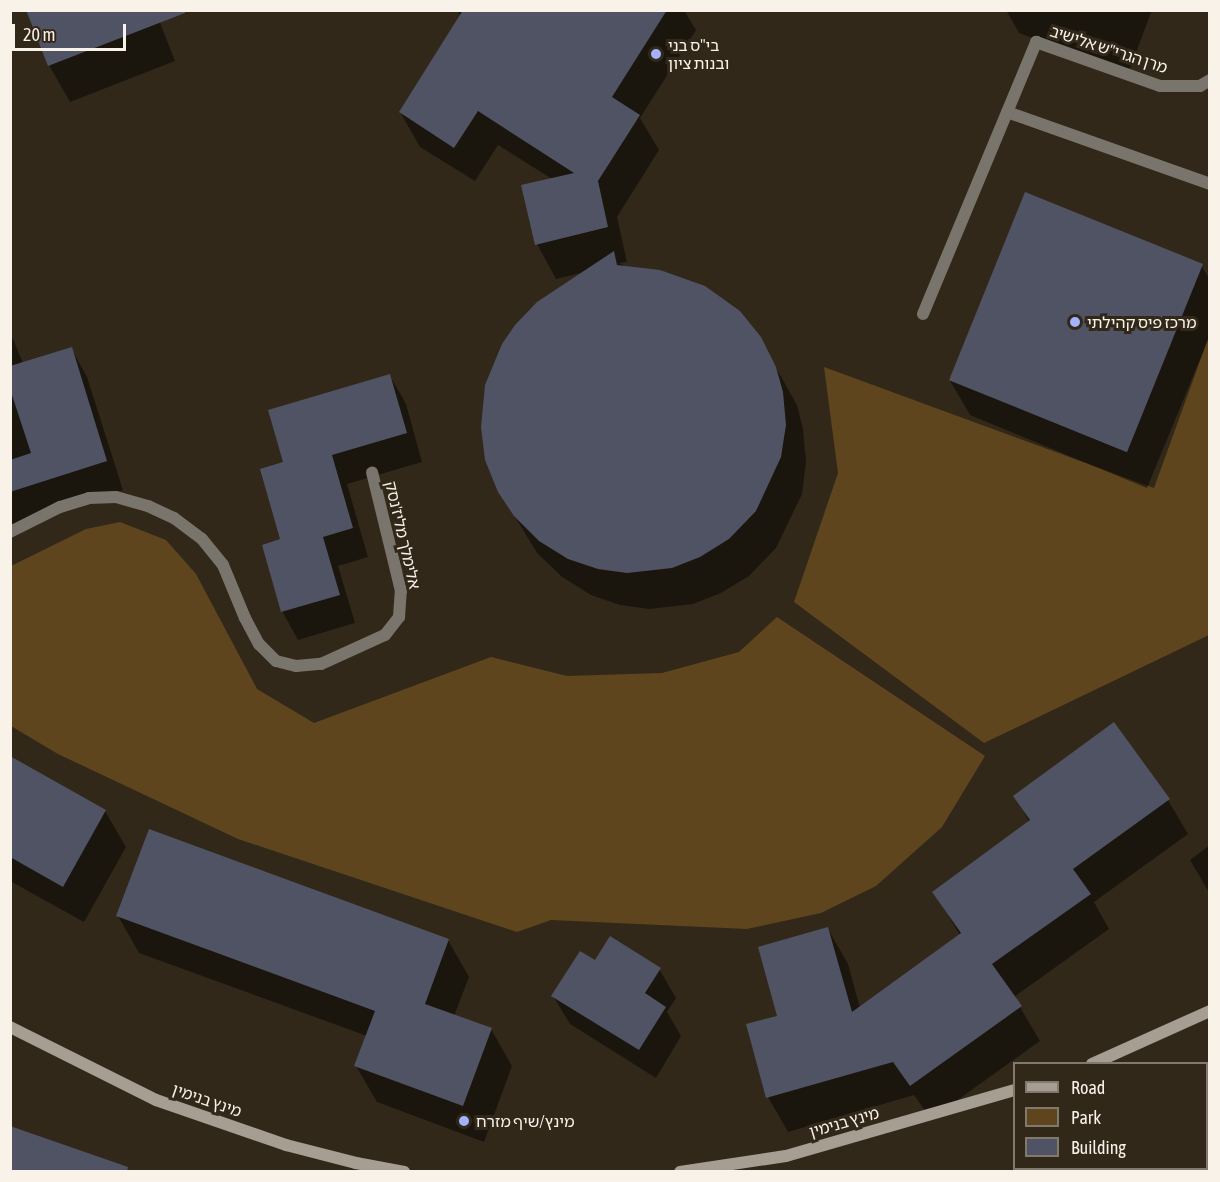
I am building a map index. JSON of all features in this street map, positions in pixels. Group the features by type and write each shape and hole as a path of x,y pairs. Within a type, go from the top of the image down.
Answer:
{"street":[{"name":"מרן הגרי\"ש אלישיב","path":"923,314 1036,42 1161,86 1200,86 1209,80"},
{"path":"1007,112 1209,184"},
{"name":"אלימלך מליז'נסק","path":"10,532 60,507 89,498 116,497 147,506 174,518 202,538 223,565 245,618 259,644 276,661 296,666 321,664 385,635 399,617 401,591 372,472"},
{"path":"1096,1062 1209,1011"},
{"name":"מינץ בנימין","path":"10,1027 156,1100 286,1145 356,1163 404,1172"},
{"name":"מינץ בנימין","path":"680,1172 786,1156 1013,1090"}],"green space":[{"path":"1209,336 1209,635 984,743 794,602 838,473 824,367 1154,488"},
{"path":"120,522 166,540 196,574 257,689 314,723 491,657 567,676 662,673 739,652 777,617 985,756 942,827 876,886 821,913 747,929 551,920 517,932 238,839 58,754 11,726 11,566 86,529"}],"building":[{"path":"26,10 185,10 185,13 48,66"},
{"path":"463,10 667,10 612,97 640,115 598,181 608,227 535,245 521,185 574,173 478,111 454,148 399,112"},
{"name":"מרכז פיס קהילתי","path":"1025,192 1203,264 1127,452 949,380"},
{"path":"614,251 617,265 660,270 705,286 740,311 761,337 776,367 783,392 786,425 781,457 756,511 729,539 700,557 672,568 627,573 598,569 568,559 539,541 514,516 498,492 485,460 481,427 485,385 502,344 515,325 537,302"},
{"path":"72,347 107,461 10,492 10,460 31,453 10,389 10,366"},
{"path":"390,374 407,433 332,455 353,528 323,537 340,595 281,612 262,545 280,539 260,469 283,462 268,410"},
{"path":"1114,722 1170,799 1073,869 1091,894 992,964 1022,1006 910,1086 893,1062 766,1098 746,1024 777,1016 758,947 828,927 852,1012 961,933 932,892 1030,820 1013,796"},
{"path":"10,756 106,810 63,887 10,857"},
{"path":"149,829 449,939 425,1004 492,1028 463,1106 354,1066 375,1011 116,916"},
{"path":"610,936 661,968 645,993 666,1007 639,1050 551,996 580,951 595,960"},
{"path":"10,1126 128,1167 127,1172 10,1172"}],"place":[{"name":"בי\"ס בני ובנות ציון","path":"656,54"},
{"name":"מרכז פיס קהילתי","path":"1075,322"},
{"name":"מינץ/שיף מזרח","path":"464,1121"}]}
